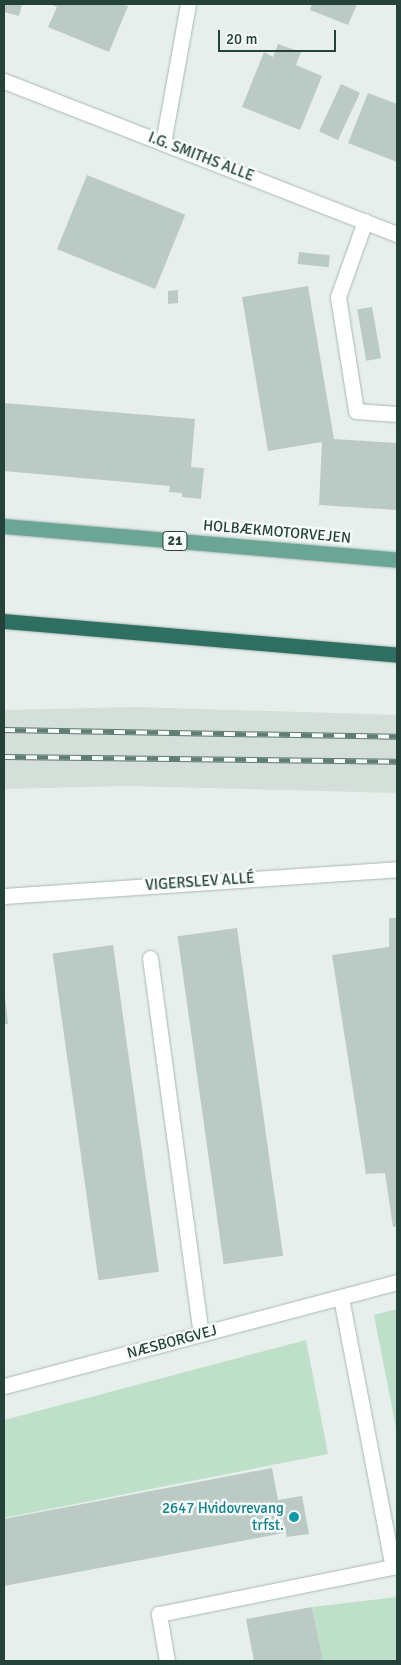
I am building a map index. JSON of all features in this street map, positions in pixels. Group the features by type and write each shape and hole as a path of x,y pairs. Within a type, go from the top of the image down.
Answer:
{"highway":[{"path":"4,621 397,655"}],"main road":[{"name":"HOLBÆKMOTORVEJEN","path":"4,526 397,560"}],"street":[{"path":"163,142 188,4"},
{"name":"I.G. SMITHS ALLE","path":"4,81 397,234"},
{"path":"365,221 338,297 356,411 397,414"},
{"name":"VIGERSLEV ALLÉ","path":"4,896 397,869"},
{"path":"150,958 201,1334"},
{"name":"NÆSBORGVEJ","path":"4,1386 397,1282"},
{"path":"168,1661 159,1614 395,1566 341,1298"}],"shaded area":[{"path":"136,707 397,715 397,793 127,786 4,789 4,710"}],"green space":[{"path":"397,1309 397,1433 374,1315"},
{"path":"306,1340 328,1454 4,1518 4,1420"},
{"path":"397,1597 397,1661 323,1661 312,1607"}],"building":[{"path":"4,4 22,4 19,16 4,12"},
{"path":"50,4 121,4 128,6 109,52 48,27 57,7"},
{"path":"312,4 357,4 348,25 310,10"},
{"path":"278,44 301,52 296,65 322,76 300,130 242,107 264,52 273,57"},
{"path":"341,84 360,93 338,140 319,131"},
{"path":"368,93 397,104 397,162 348,143"},
{"path":"87,175 185,215 155,289 57,249"},
{"path":"299,252 330,255 329,267 298,264"},
{"path":"308,286 334,439 397,443 397,510 319,505 322,442 268,451 242,297"},
{"path":"178,290 178,303 168,304 168,291"},
{"path":"372,307 381,358 366,361 357,310"},
{"path":"4,403 195,419 191,467 204,468 201,499 182,497 182,493 169,492 170,486 4,471"},
{"path":"389,918 397,918 397,1226 393,1227 385,1173 366,1174 332,955 389,947"},
{"path":"237,928 283,1256 224,1264 178,936"},
{"path":"113,945 159,1272 99,1280 53,953"},
{"path":"4,988 8,1024 4,1024"},
{"path":"272,1468 278,1500 302,1496 309,1534 287,1537 280,1507 284,1533 4,1586 4,1519"},
{"path":"312,1607 323,1661 254,1661 246,1619"}],"railway":[{"path":"4,730 397,737"},
{"path":"4,757 397,762"}],"place":[{"name":"2647 Hvidovrevang trfst.","path":"294,1517"}]}
